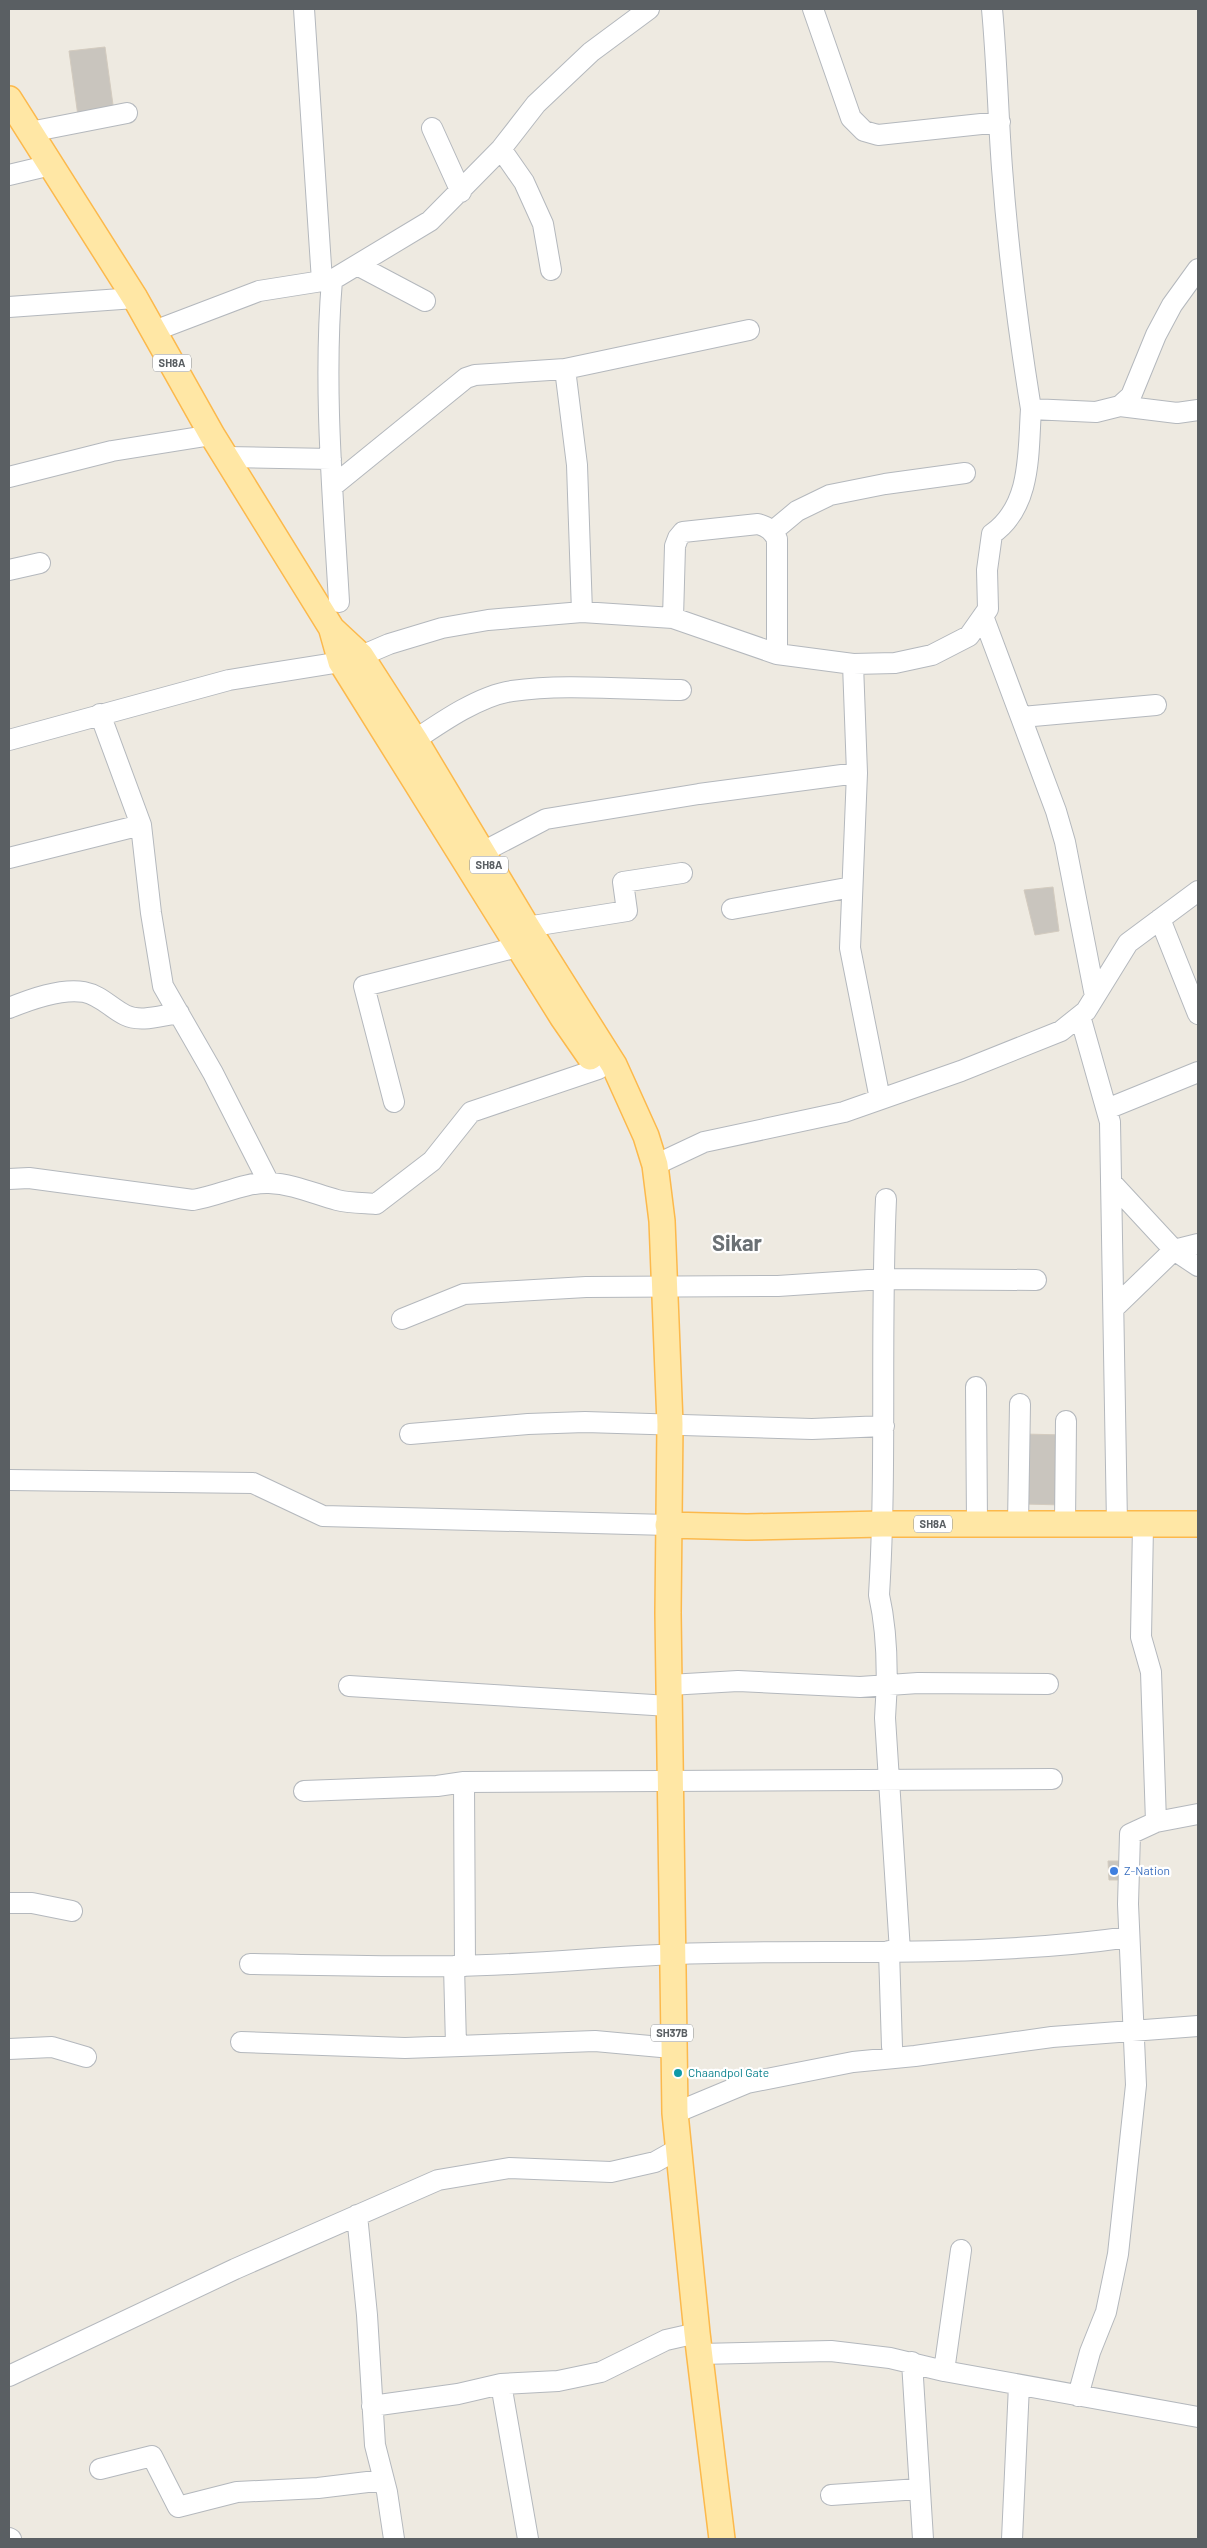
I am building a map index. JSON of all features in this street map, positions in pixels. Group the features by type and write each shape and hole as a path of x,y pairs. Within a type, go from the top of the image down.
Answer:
{"main road":[{"name":"SH8A","path":"9,100 135,298 225,457 407,746 598,1069 634,1111"},
{"name":"SH8A","path":"518,935 614,1065 646,1136 655,1164 662,1221 663,1287 670,1424 668,1525 747,1527 882,1524 1198,1524"},
{"name":"SH37B","path":"668,1525 669,1696 672,1781 672,2048 675,2113 698,2343 722,2539"}],"street":[{"path":"304,9 327,280 331,459 338,602"},
{"path":"154,331 260,292 327,280 357,265 430,221 461,192 501,149 536,104 591,52 649,9"},
{"path":"813,9 851,118 864,131 878,135 1000,122"},
{"path":"9,740 229,680 351,659 388,644 442,628 488,620 582,612 673,618 778,654 853,664 895,663 932,654 969,636 988,609 986,570 992,534 1006,524 1025,484 1031,409 1013,278 1002,166 992,9"},
{"path":"30,132 127,113"},
{"path":"432,128 461,192"},
{"path":"501,149 524,182 543,224 551,270"},
{"path":"9,175 51,165"},
{"path":"357,265 426,301"},
{"path":"1120,406 1131,396 1156,335 1172,306 1198,269"},
{"path":"9,307 135,298"},
{"path":"332,486 466,378 484,373 565,369 749,330"},
{"path":"565,369 576,465 582,612"},
{"path":"1031,409 1096,412 1120,406 1177,413 1198,410"},
{"path":"9,477 112,451 212,435"},
{"path":"225,457 331,459"},
{"path":"773,531 797,511 830,495 885,484 965,473"},
{"path":"673,618 675,546 678,538 684,532 758,524 773,531 777,539 778,654"},
{"path":"9,570 40,563"},
{"path":"983,616 1022,717 1065,842 1095,996"},
{"path":"853,664 856,773 850,948 880,1099"},
{"path":"407,746 448,717 510,691 607,687 681,690"},
{"path":"1022,717 1156,705"},
{"path":"100,714 141,825 151,913 163,986 213,1072 269,1183"},
{"path":"474,857 546,819 856,773"},
{"path":"9,858 141,825"},
{"path":"394,1102 364,986 518,935 627,911 623,882 682,873"},
{"path":"732,909 852,887"},
{"path":"655,1164 704,1142 844,1112 960,1071 1061,1031 1086,1011 1128,943 1198,891"},
{"path":"1160,919 1198,1014"},
{"path":"9,1008 58,993 86,992 98,997 126,1016 135,1018 179,1013"},
{"path":"1080,1016 1110,1122 1117,1524"},
{"path":"9,1179 29,1178 193,1200 269,1183 307,1190 340,1201 376,1204 432,1161 471,1112 598,1069"},
{"path":"1107,1109 1198,1072"},
{"path":"1111,1182 1174,1250 1198,1266"},
{"path":"886,1199 883,1279 884,1426 880,1594 885,1622 887,1684 885,1718 894,1951 892,2047"},
{"path":"1114,1308 1174,1250 1198,1244"},
{"path":"402,1319 464,1294 586,1287 778,1286 883,1279 1036,1280"},
{"path":"976,1387 977,1524"},
{"path":"1018,1524 1020,1404"},
{"path":"1066,1421 1066,1524"},
{"path":"410,1434 528,1424 585,1422 812,1429 884,1426"},
{"path":"9,1480 252,1484 323,1516 668,1525"},
{"path":"1143,1525 1140,1637 1151,1672 1156,1822"},
{"path":"349,1686 669,1696 738,1681 860,1688 887,1684 1048,1684"},
{"path":"304,1791 437,1786 464,1782 1052,1779"},
{"path":"456,2045 464,1782"},
{"path":"1078,2396 1090,2352 1106,2312 1118,2254 1136,2085 1128,1904 1130,1834 1156,1822 1198,1814"},
{"path":"9,1903 32,1903 72,1911"},
{"path":"250,1964 459,1966 673,1953 972,1952 1083,1944 1129,1937"},
{"path":"675,2113 747,2083 853,2062 915,2056 1052,2037 1198,2026"},
{"path":"241,2042 405,2048 595,2041 672,2048"},
{"path":"9,2049 52,2047 86,2058"},
{"path":"9,2376 356,2214 438,2180 509,2168 611,2172 656,2162 678,2148"},
{"path":"356,2214 367,2315 374,2445 384,2480 394,2539"},
{"path":"944,2371 961,2250"},
{"path":"372,2406 458,2394 501,2384 558,2380 601,2372 666,2340 831,2351 912,2362 944,2371 1198,2417"},
{"path":"912,2362 923,2539"},
{"path":"501,2384 528,2539"},
{"path":"1012,2539 1019,2385"},
{"path":"100,2469 152,2456 178,2507 237,2492 318,2488 384,2480"},
{"path":"831,2495 919,2489"}],"building":[{"path":"105,47 114,112 78,116 69,51"},
{"path":"1053,887 1059,931 1035,935 1024,890"},
{"path":"1024,1434 1065,1435 1064,1505 1023,1504"},
{"name":"Z-Nation","path":"1108,1861 1119,1861 1120,1880 1109,1880"}],"place":[{"name":"Z-Nation","path":"1114,1871"},
{"name":"Chaandpol Gate","path":"678,2073"}],"district":[{"name":"Sikar","path":"737,1243"}]}
